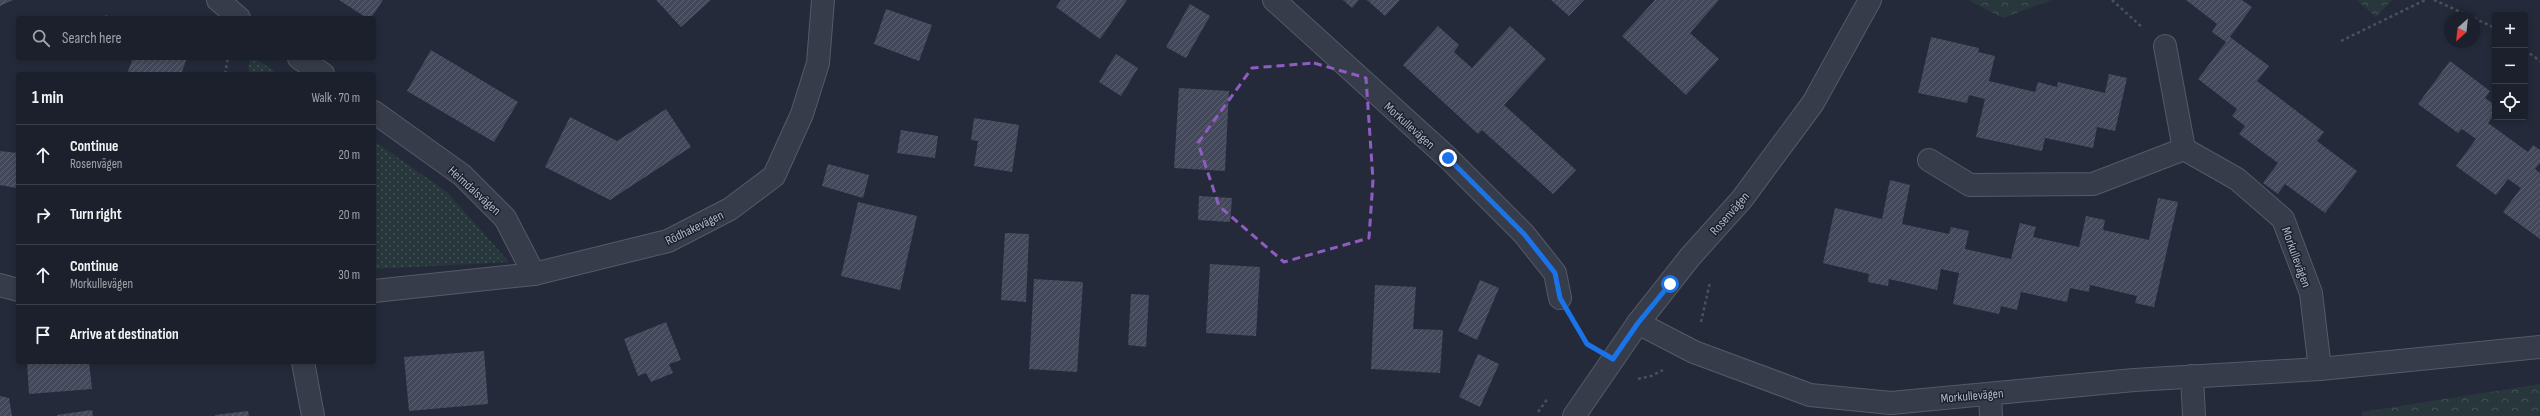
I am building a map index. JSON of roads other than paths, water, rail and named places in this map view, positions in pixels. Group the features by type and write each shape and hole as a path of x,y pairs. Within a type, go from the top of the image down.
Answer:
{"street":[{"path":"218,0 237,16"},
{"name":"Rödhakevägen","path":"376,290 534,274 668,241 730,209 774,176 802,114 818,63 823,0"},
{"name":"Morkullevägen","path":"1274,0 1448,158 1524,234 1555,273 1560,298"},
{"name":"Rosenvägen","path":"1574,416 1638,323 1690,257 1742,198 1800,121 1842,53 1870,0"},
{"path":"1929,160 1970,185 2093,184 2184,149 2165,46"},
{"path":"302,60 320,72"},
{"name":"Heimdalsvägen","path":"376,113 462,175 506,218 534,274"},
{"name":"Morkullevägen","path":"2184,149 2237,179 2283,220 2311,293 2320,369"},
{"path":"0,285 16,289"},
{"name":"Morkullevägen","path":"1638,323 1694,352 1810,395 1891,403 2192,376 2320,369 2540,347"},
{"path":"303,364 313,416"},
{"path":"2192,376 2194,416"},
{"path":"1990,394 1991,416"}]}
